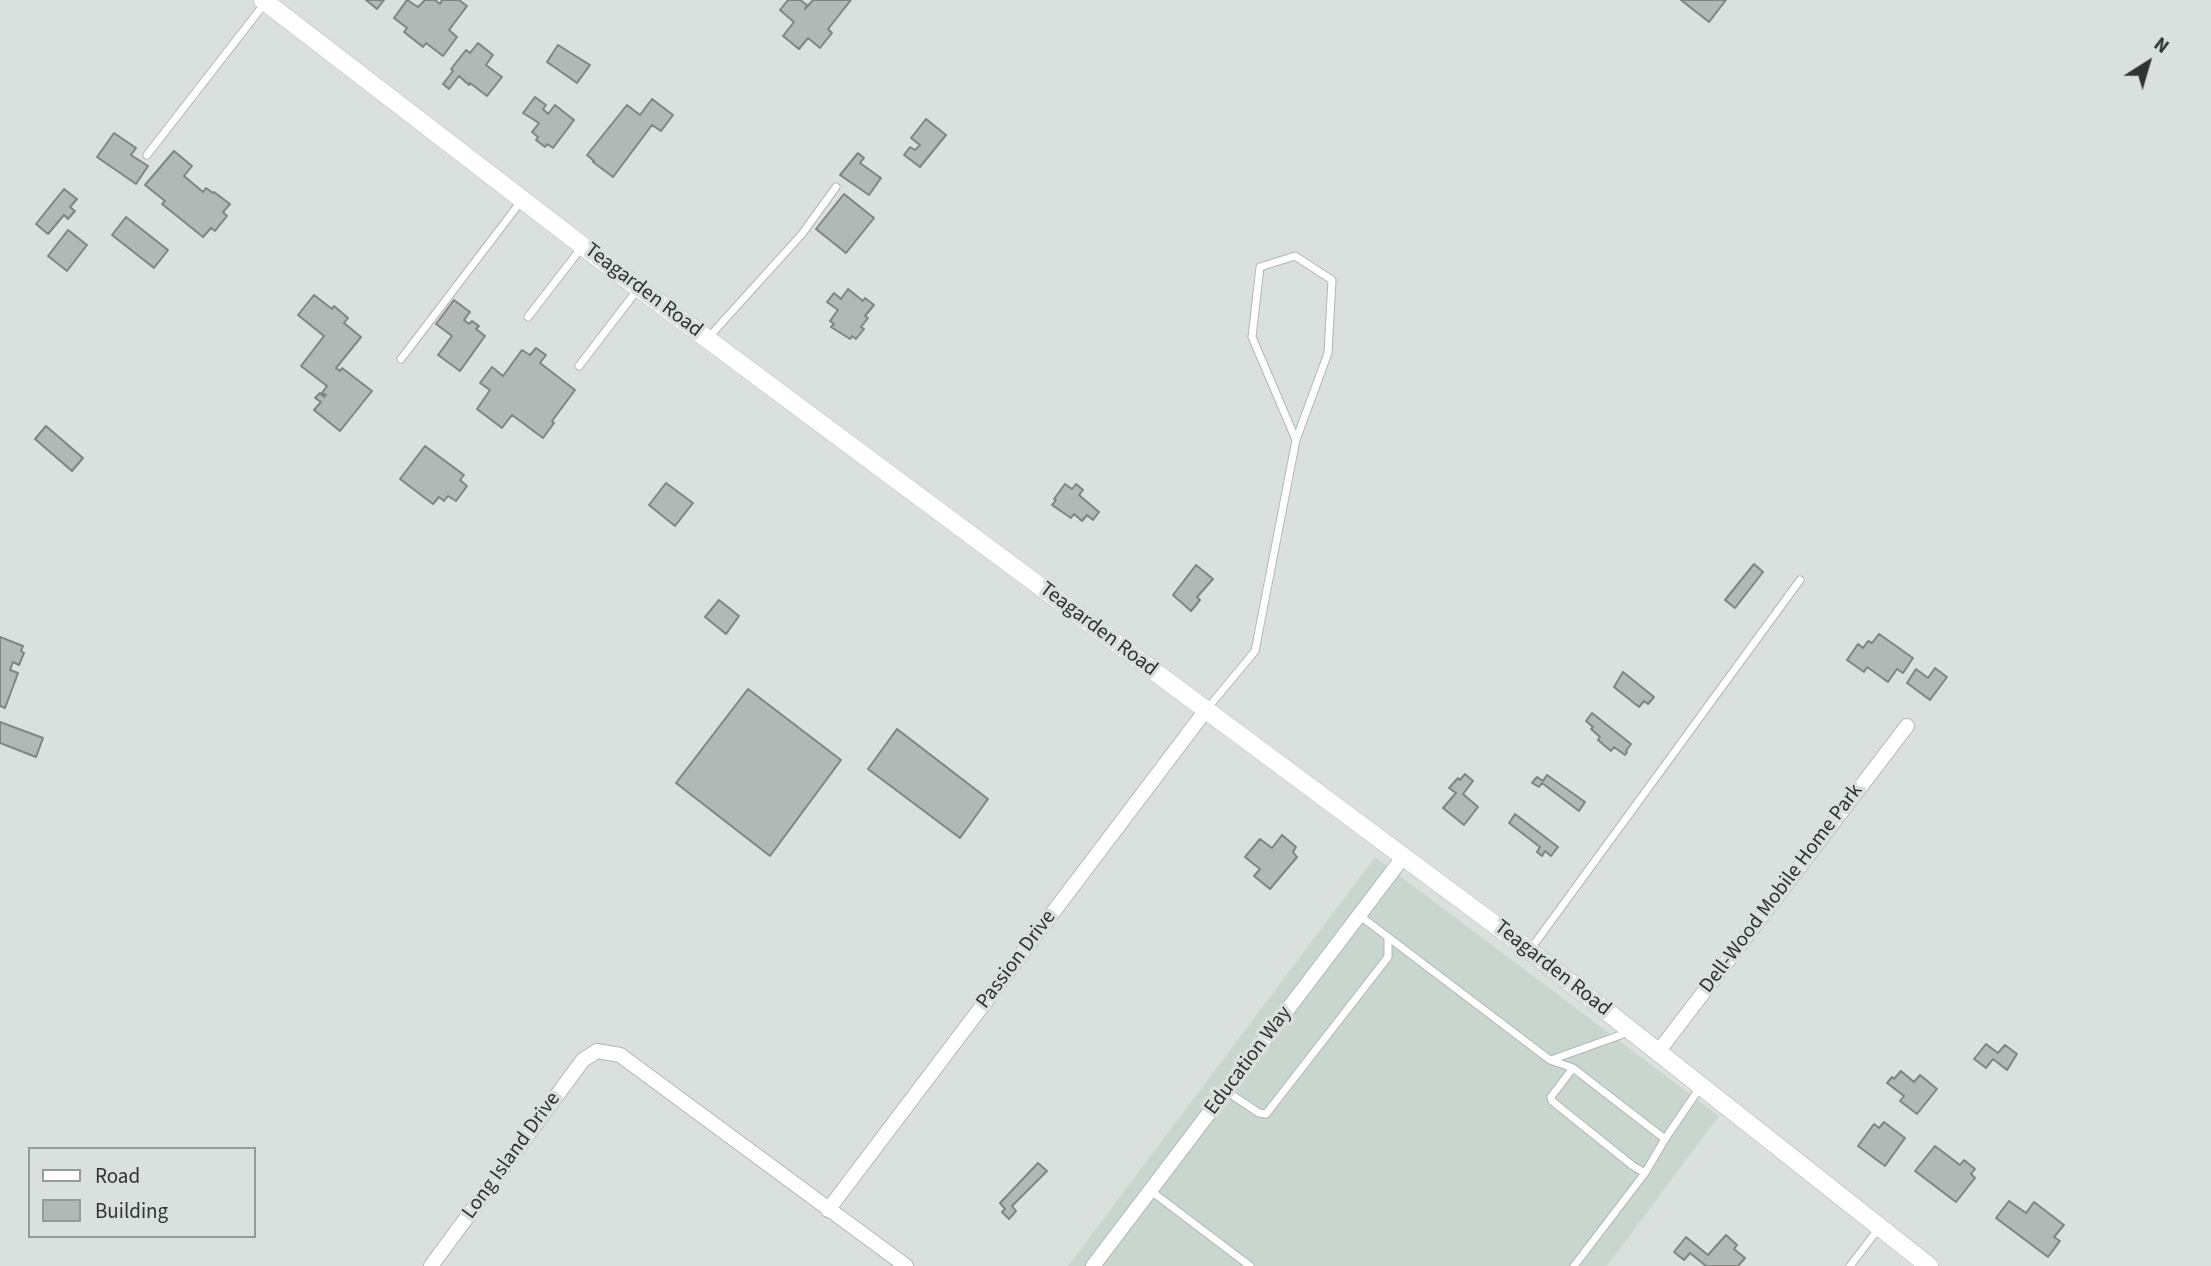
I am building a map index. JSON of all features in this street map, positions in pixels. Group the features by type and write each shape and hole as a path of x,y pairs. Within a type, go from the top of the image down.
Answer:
{"street":[{"name":"Teagarden Road","path":"264,1 582,246 1529,950 1929,1266"},
{"name":"Passion Drive","path":"828,1210 1206,710"},
{"name":"Dell-Wood Mobile Home Park","path":"1658,1052 1907,726"},
{"name":"Education Way","path":"1093,1266 1404,856"},
{"name":"Long Island Drive","path":"431,1266 583,1060 597,1051 620,1055 828,1210"},
{"path":"828,1210 906,1266"}],"lane":[{"path":"148,155 264,1"},
{"path":"707,339 802,234 836,187"},
{"path":"401,359 523,199"},
{"path":"528,317 582,246"},
{"path":"1206,710 1255,651 1296,440 1328,353 1332,280 1295,256 1260,267 1252,337 1296,440"},
{"path":"579,366 639,288"},
{"path":"1529,950 1800,580"},
{"path":"1359,915 1550,1060 1573,1068 1665,1139"},
{"path":"1226,1091 1259,1113 1266,1114 1388,957 1388,937"},
{"path":"1550,1060 1631,1031"},
{"path":"1573,1068 1551,1097 1552,1101 1645,1174"},
{"path":"1574,1266 1645,1174 1701,1086"},
{"path":"1151,1191 1250,1266"},
{"path":"1850,1266 1880,1227"}],"shaded area":[{"path":"1375,857 1719,1116 1607,1266 1068,1266"}],"building":[{"path":"366,0 384,0 377,9"},
{"path":"407,0 418,7 425,0 435,0 440,4 442,0 459,0 467,6 449,30 457,37 443,56 426,43 423,47 404,32 407,28 394,18"},
{"path":"788,0 800,0 807,5 805,9 813,0 851,0 828,29 832,33 820,48 808,38 799,49 783,36 794,22 780,10"},
{"path":"1681,0 1726,0 1709,22"},
{"path":"478,43 493,55 486,65 502,77 487,96 459,76 449,89 443,84 453,71 451,69 466,50 470,53"},
{"path":"558,45 590,65 577,83 547,62"},
{"path":"535,97 546,105 543,109 548,114 555,105 574,120 553,148 547,144 545,147 536,140 538,137 532,132 539,123 523,113"},
{"path":"652,99 673,115 661,131 652,125 613,177 587,155 627,105 640,115"},
{"path":"926,119 946,135 920,167 904,155 910,147 915,150 920,145 911,138"},
{"path":"114,133 136,148 131,155 148,166 136,184 97,157"},
{"path":"174,151 192,166 184,176 203,192 206,188 230,204 223,212 227,216 215,231 211,228 203,237 162,204 165,201 145,185"},
{"path":"858,153 864,158 860,163 881,178 869,195 840,175"},
{"path":"64,189 77,199 70,207 75,211 68,219 64,215 48,234 36,224"},
{"path":"844,194 874,218 846,253 816,229"},
{"path":"126,217 168,250 154,268 112,235"},
{"path":"68,230 87,245 67,271 48,256"},
{"path":"848,289 863,301 865,298 874,305 865,316 868,318 861,327 864,329 856,339 852,336 850,339 831,327 834,324 830,321 838,310 827,302 834,293 841,299"},
{"path":"314,295 348,318 344,323 361,337 336,368 340,371 342,368 372,391 340,431 314,410 321,402 315,398 320,393 324,397 326,395 322,393 327,386 301,366 324,336 298,315"},
{"path":"454,300 470,312 464,320 479,326 476,329 485,336 460,371 438,355 452,336 436,324"},
{"path":"536,348 546,355 540,363 575,390 543,438 512,415 502,428 477,409 490,390 480,383 492,367 503,376 522,350 530,355"},
{"path":"46,426 83,458 72,471 35,439"},
{"path":"425,446 464,475 460,480 467,486 456,501 448,496 444,501 439,497 433,504 400,479"},
{"path":"666,483 693,503 675,526 649,505"},
{"path":"1065,484 1072,489 1076,484 1083,490 1079,495 1099,512 1093,520 1087,515 1082,521 1074,514 1071,518 1052,505"},
{"path":"1754,564 1763,572 1735,608 1725,600"},
{"path":"1196,565 1213,579 1197,597 1200,600 1191,611 1173,595"},
{"path":"719,600 739,616 726,634 705,617"},
{"path":"1879,634 1913,658 1903,673 1897,669 1888,682 1867,667 1864,672 1847,660 1858,644 1863,648 1868,641 1872,643"},
{"path":"0,637 23,646 21,651 24,653 19,665 13,662 10,670 18,673 5,708 0,706"},
{"path":"1935,668 1947,677 1930,700 1907,683 1916,669 1928,678"},
{"path":"1623,672 1654,697 1648,704 1644,701 1639,707 1614,687"},
{"path":"748,689 841,760 770,856 676,783"},
{"path":"1592,713 1631,744 1625,755 1614,747 1611,751 1598,740 1600,737 1586,721"},
{"path":"0,722 43,738 36,757 0,743"},
{"path":"897,729 988,799 960,838 868,769"},
{"path":"1465,774 1473,781 1463,794 1478,807 1464,825 1443,808 1456,793 1449,788"},
{"path":"1547,775 1585,802 1579,811 1542,783 1539,787 1532,783 1537,777 1543,781"},
{"path":"1515,814 1558,847 1551,856 1545,851 1542,856 1537,852 1540,847 1509,823"},
{"path":"1282,835 1296,847 1293,852 1297,857 1270,889 1254,876 1260,869 1245,857 1260,839 1272,848"},
{"path":"1986,1044 1998,1053 2005,1045 2017,1054 2007,1070 1993,1059 1986,1068 1974,1059"},
{"path":"1901,1071 1914,1082 1920,1075 1937,1089 1917,1114 1900,1101 1904,1096 1887,1083"},
{"path":"1884,1122 1905,1138 1885,1166 1858,1146 1874,1124 1879,1128"},
{"path":"1935,1146 1960,1165 1964,1160 1975,1169 1971,1174 1975,1178 1956,1202 1915,1171"},
{"path":"1038,1163 1047,1171 1012,1206 1016,1211 1009,1219 1002,1212 1005,1209 1000,1203"},
{"path":"2009,1201 2026,1213 2034,1202 2064,1225 2054,1237 2060,1241 2048,1257 1996,1218"},
{"path":"1726,1235 1737,1245 1734,1249 1745,1258 1738,1266 1706,1266 1690,1253 1684,1260 1674,1252 1686,1237 1708,1255"}]}
